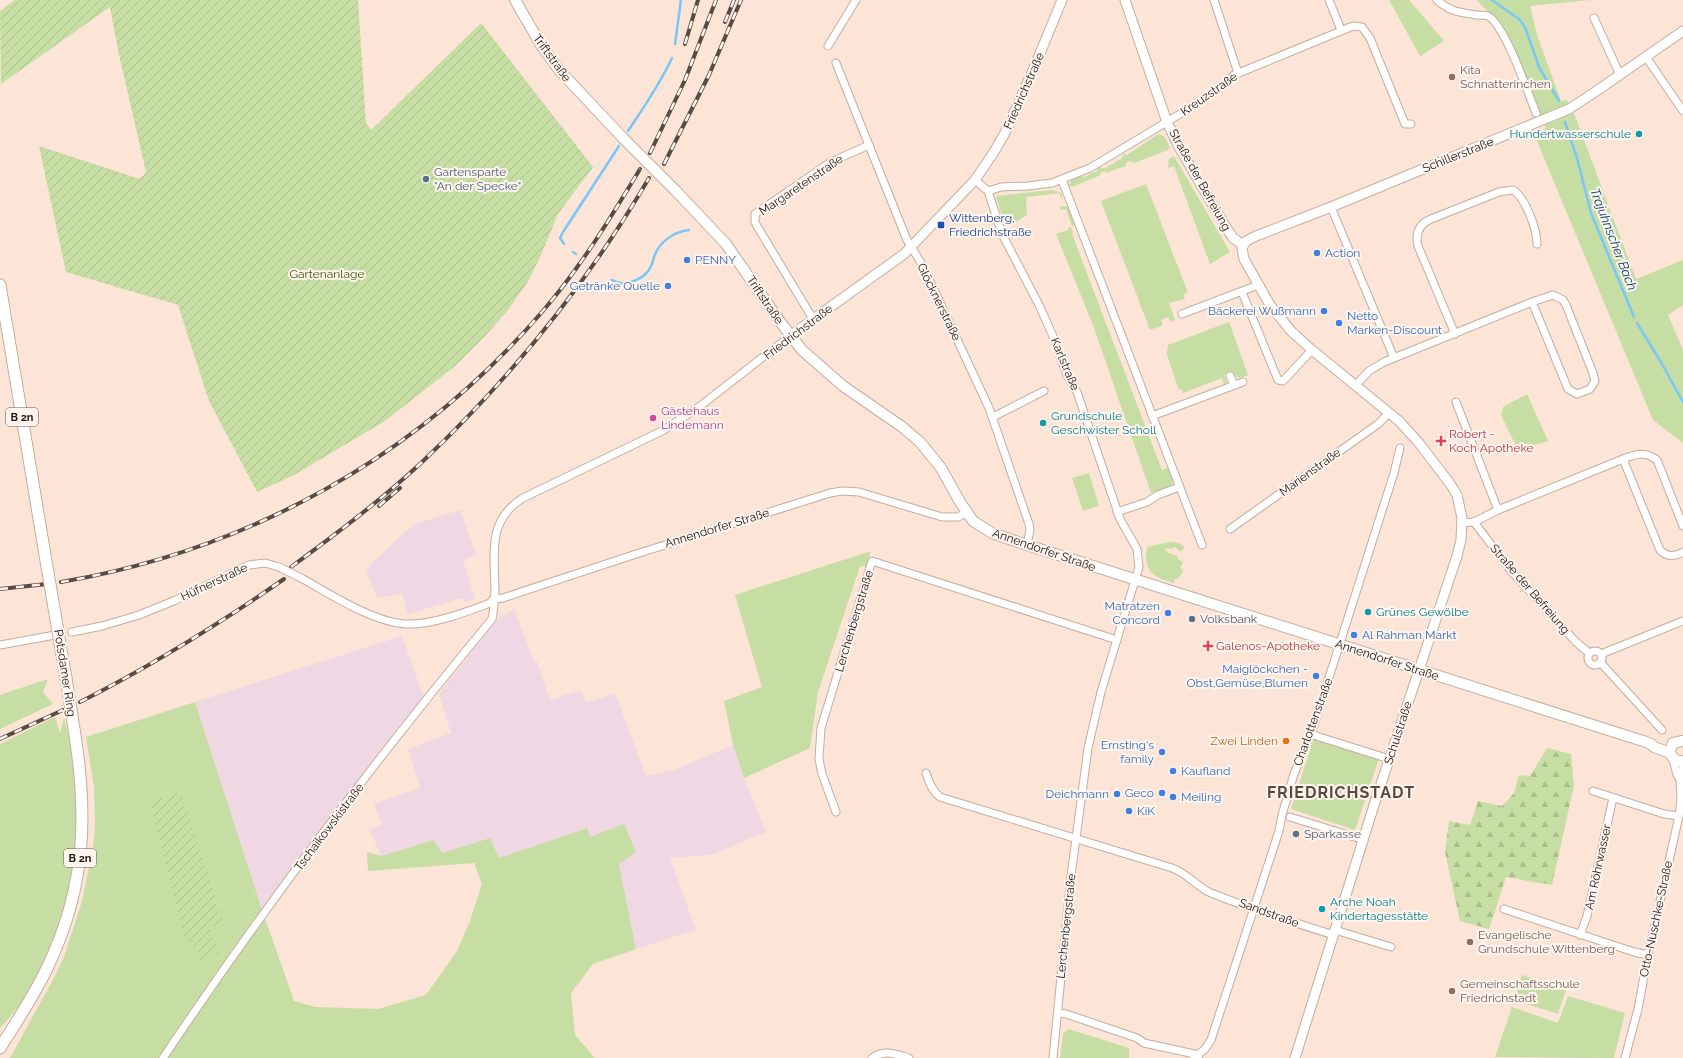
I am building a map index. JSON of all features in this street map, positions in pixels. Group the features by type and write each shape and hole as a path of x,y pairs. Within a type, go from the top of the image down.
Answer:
{"main road":[{"name":"Triftstraße","path":"514,0 560,71 726,244 790,336 802,350 843,386 901,426 920,442 941,468 966,513"},
{"name":"Potsdamer Ring","path":"0,284 66,678 81,776 83,812 81,856 74,894 66,921 49,966 0,1048"},
{"name":"Annendorfer Straße","path":"966,513 973,521 986,530 1027,545 1651,744 1656,742 1678,750"}],"street":[{"path":"828,46 856,0"},
{"name":"Friedrichstraße","path":"494,599 494,544 496,533 506,512 517,502 664,430 699,407 790,336 892,263 911,247 975,180 1005,134 1062,0"},
{"name":"Straße der Befreiung","path":"1125,0 1167,122 1179,147 1223,223 1233,238 1243,245"},
{"path":"1214,0 1238,73"},
{"path":"1329,0 1341,30"},
{"path":"1437,0 1446,8 1456,13 1488,16 1497,25 1504,36 1536,113"},
{"path":"1594,18 1620,75"},
{"name":"Kreuzstraße","path":"988,191 1001,187 1043,184 1062,180 1101,163 1221,87 1238,73 1354,26 1362,27 1366,31 1405,124 1412,124"},
{"name":"Schillerstraße","path":"1243,245 1256,236 1331,207 1560,113 1586,98 1683,31"},
{"path":"1646,57 1683,111"},
{"name":"Glöcknerstraße","path":"836,63 868,145 911,247 923,266 993,416 1029,524 1030,530 1027,545"},
{"name":"Margaretenstraße","path":"813,319 757,226 755,222 756,214 831,162 868,145"},
{"path":"975,180 988,191"},
{"path":"1062,180 1202,545"},
{"path":"1455,334 1417,242 1418,230 1423,224 1431,219 1499,192 1513,190 1522,199 1537,234 1537,244"},
{"name":"Karlstraße","path":"988,191 1002,234 1046,321 1067,375 1077,392 1117,512 1124,528 1134,544 1138,555 1136,580"},
{"path":"1331,207 1394,358"},
{"path":"1243,245 1242,254 1258,285 1282,321 1312,350 1390,413 1413,435 1451,484 1460,504 1462,523 1474,522 1498,510 1632,455 1644,454 1652,456 1657,460 1683,526"},
{"path":"1182,314 1258,285"},
{"path":"1242,292 1278,380 1283,381 1312,350"},
{"path":"1356,386 1374,368 1394,358 1532,302 1553,295 1563,300 1593,373 1595,381 1590,390 1577,394 1568,389 1532,302"},
{"path":"1230,376 1234,386"},
{"path":"1152,416 1243,382"},
{"path":"993,416 1044,391"},
{"path":"1456,402 1498,510"},
{"name":"Marienstraße","path":"1230,529 1378,424 1390,413"},
{"name":"Charlottenstraße","path":"1196,1056 1205,1049 1211,1040 1255,909 1279,831 1282,814 1294,774 1310,734 1340,645 1394,473 1400,448"},
{"path":"1623,459 1660,550 1663,554 1674,556 1683,552"},
{"path":"1117,512 1147,502 1158,495 1180,486"},
{"name":"Annendorfer Straße","path":"351,605 385,620 401,624 429,622 490,603 494,599 503,598 830,493 846,490 859,492 942,517 958,517 966,513"},
{"name":"Straße der Befreiung","path":"1474,522 1512,572 1575,641 1589,653"},
{"name":"Schulstraße","path":"1296,1058 1374,807 1460,546 1462,523"},
{"name":"Lerchenbergstraße","path":"836,812 825,783 821,766 821,728 872,561 1116,640"},
{"name":"Hüfnerstraße","path":"72,632 114,623 139,615 169,603 249,565 265,563 278,567 301,578 351,605"},
{"name":"Lerchenbergstraße","path":"1053,1058 1081,789 1090,733 1100,692 1136,580"},
{"name":"Tschaikowskistraße","path":"163,1058 215,980 296,870 412,718 492,619 494,599"},
{"path":"1662,730 1601,658 1596,650 1589,653 1588,660 1591,663 1597,664 1601,658 1683,621"},
{"path":"0,645 55,635"},
{"path":"1310,734 1383,757"},
{"name":"Otto-Nuschke-Straße","path":"1678,750 1677,775 1680,779"},
{"name":"Otto-Nuschke-Straße","path":"1625,1058 1638,1009 1648,955 1679,816 1681,800 1680,779 1682,775 1678,750"},
{"path":"926,773 932,788 940,797 1076,838"},
{"path":"1593,791 1664,814 1679,816"},
{"name":"Am Röhrwasser","path":"1580,935 1587,916 1614,798"},
{"path":"1290,817 1364,840"},
{"name":"Sandstraße","path":"1076,838 1179,870 1206,890 1255,909 1391,947"},
{"path":"1504,910 1648,955"},
{"path":"1058,1013 1066,1014 1137,1038 1144,1043 1196,1056"},
{"path":"872,1058 877,1054 887,1052 909,1058"}],"shaded area":[{"path":"460,510 476,555 463,560 475,599 464,602 462,598 408,614 402,594 377,598 366,571 374,561 414,524"},
{"path":"514,608 534,662 537,661 550,700 581,690 586,703 615,693 646,776 674,770 733,745 744,778 766,832 711,855 670,858 696,930 636,949 619,864 589,837 586,828 499,858 490,838 442,853 434,840 381,856 370,830 382,824 374,804 420,788 408,749 451,733 439,693 501,615 507,615"},
{"path":"402,636 424,698 262,910 195,702"}],"green space":[{"name":"Gartenanlage","path":"15,0 358,0 366,123 371,130 481,23 593,167 558,214 541,255 527,283 508,310 455,366 385,421 294,475 257,492 209,401 178,305 66,272 39,146 140,179 146,172 119,55 110,7 1,84 0,11"},
{"path":"1389,0 1409,0 1444,41 1420,56"},
{"path":"1477,0 1590,0 1530,6 1537,35 1561,101 1567,100 1575,116 1636,279 1683,260 1683,305 1668,315 1683,350 1683,443 1653,420 1534,134 1546,128 1504,29"},
{"path":"1158,134 1164,136 1170,147 1168,150 1134,163 1131,161 1126,163 1126,166 1106,173 1105,171 1100,173 1101,175 1072,187 1069,185 1075,178 1080,176 1084,177 1097,171 1098,168 1101,167 1104,169 1122,158 1123,154 1127,155"},
{"path":"1174,156 1230,252 1210,264 1174,166 1168,168 1169,159"},
{"path":"1146,184 1188,293 1183,294 1185,299 1169,303 1175,320 1171,322 1168,317 1161,320 1163,325 1150,330 1101,201"},
{"path":"1052,190 1062,193 1062,198 1061,199 1060,193 1026,197 1027,215 1016,222 1004,223 996,196"},
{"path":"1061,206 1068,207 1075,225 1071,227 1072,234 1162,470 1168,468 1173,480 1172,485 1151,493 1093,325 1056,234 1068,230 1068,228 1072,226 1066,209 1060,210"},
{"path":"1229,322 1248,375 1239,378 1232,372 1224,375 1227,383 1224,384 1222,378 1183,393 1182,389 1179,390 1167,355 1168,345"},
{"path":"1527,394 1548,441 1518,450 1501,415 1503,407"},
{"path":"1089,473 1099,506 1083,511 1072,478"},
{"path":"1169,542 1178,543 1185,547 1181,552 1175,547 1171,549 1166,548 1165,550 1177,556 1178,559 1183,562 1180,568 1183,570 1182,573 1175,579 1174,583 1155,576 1151,572 1148,568 1146,555 1147,547"},
{"path":"871,551 866,567 860,566 818,692 810,748 744,778 733,745 724,701 762,687 735,595"},
{"path":"48,679 43,692 53,704 0,729 0,695"},
{"path":"195,702 262,910 294,1001 315,1007 378,1009 426,995 457,951 470,921 482,884 474,863 368,871 367,852 381,856 434,840 442,853 490,838 499,858 587,828 590,837 624,824 636,852 619,864 636,949 593,964 571,993 575,1035 595,1058 10,1058 55,976 65,954 82,901 92,853 95,829 94,788 86,737"},
{"path":"55,717 60,733 64,718 71,745 76,781 77,819 75,857 68,895 58,932 43,967 24,999 0,1028 0,744"},
{"path":"1314,738 1379,759 1355,830 1291,809"},
{"path":"1547,748 1571,754 1574,785 1552,885 1506,877 1489,929 1460,921 1445,852 1449,821 1470,825 1478,801 1502,806 1514,793 1519,775 1530,776"},
{"path":"181,792 223,921 210,928 218,953 203,962 183,932 150,802"},
{"path":"1522,975 1566,990 1558,1014 1514,1000"},
{"path":"1568,996 1625,1013 1614,1058 1495,1057 1512,1007 1558,1023"},
{"path":"1069,1029 1129,1048 1129,1058 1060,1058 1063,1033"}],"waterway":[{"path":"675,44 681,0"},
{"name":"Trajuhnscher Bach","path":"1492,0 1519,19 1525,27 1539,67 1559,101"},
{"path":"628,131 657,86 672,58"},
{"name":"Trajuhnscher Bach","path":"1565,122 1577,158 1591,213 1634,317"},
{"path":"564,244 560,238 563,232 619,146"},
{"path":"612,280 628,283 640,278 648,271 656,252 663,242 672,235 689,230"},
{"name":"Trajuhnscher Bach","path":"1637,323 1683,402"}],"railway":[{"path":"685,44 698,0"},
{"path":"650,153 685,80 716,0"},
{"path":"725,22 734,0"},
{"path":"664,164 709,75 741,0"},
{"path":"61,582 131,567 198,547 263,521 325,489 384,453 441,411 493,364 542,312 582,261 640,169"},
{"path":"291,567 390,491 454,431 485,398 516,364 573,293 600,255 649,178"},
{"path":"379,506 400,488"},
{"path":"80,702 133,674 184,644 284,579"},
{"path":"0,589 47,584"},
{"path":"0,739 63,710"}],"place":[{"name":"Kita Schnatterinchen","path":"1452,77"},
{"name":"Hundertwasserschule","path":"1639,134"},
{"name":"Gartensparte \"An der Specke\"","path":"426,179"},
{"name":"Wittenberg, Friedrichstraße","path":"941,225"},
{"name":"Action","path":"1317,253"},
{"name":"PENNY","path":"687,260"},
{"name":"Getränke Quelle","path":"668,286"},
{"name":"Bäckerei Wußmann","path":"1324,311"},
{"name":"Netto Marken-Discount","path":"1339,323"},
{"name":"Gästehaus Lindemann","path":"653,418"},
{"name":"Grundschule Geschwister Scholl","path":"1043,423"},
{"name":"Robert - Koch Apotheke","path":"1441,441"},
{"name":"Grünes Gewölbe","path":"1368,612"},
{"name":"Matratzen Concord","path":"1168,613"},
{"name":"Volksbank","path":"1192,619"},
{"name":"Al Rahman Markt","path":"1354,635"},
{"name":"Galenos-Apotheke","path":"1208,646"},
{"name":"Maiglöckchen - Obst,Gemüse,Blumen","path":"1316,676"},
{"name":"Zwei Linden","path":"1286,741"},
{"name":"Ernsting's family","path":"1162,752"},
{"name":"Kaufland","path":"1173,771"},
{"name":"Geco","path":"1162,793"},
{"name":"Deichmann","path":"1117,794"},
{"name":"Meiling","path":"1173,797"},
{"name":"KiK","path":"1129,811"},
{"name":"Sparkasse","path":"1296,834"},
{"name":"Arche Noah Kindertagesstätte","path":"1322,909"},
{"name":"Evangelische Grundschule Wittenberg","path":"1470,942"},
{"name":"Gemeinschaftsschule Friedrichstadt","path":"1452,991"}],"district":[{"name":"FRIEDRICHSTADT","path":"1341,792"}]}
